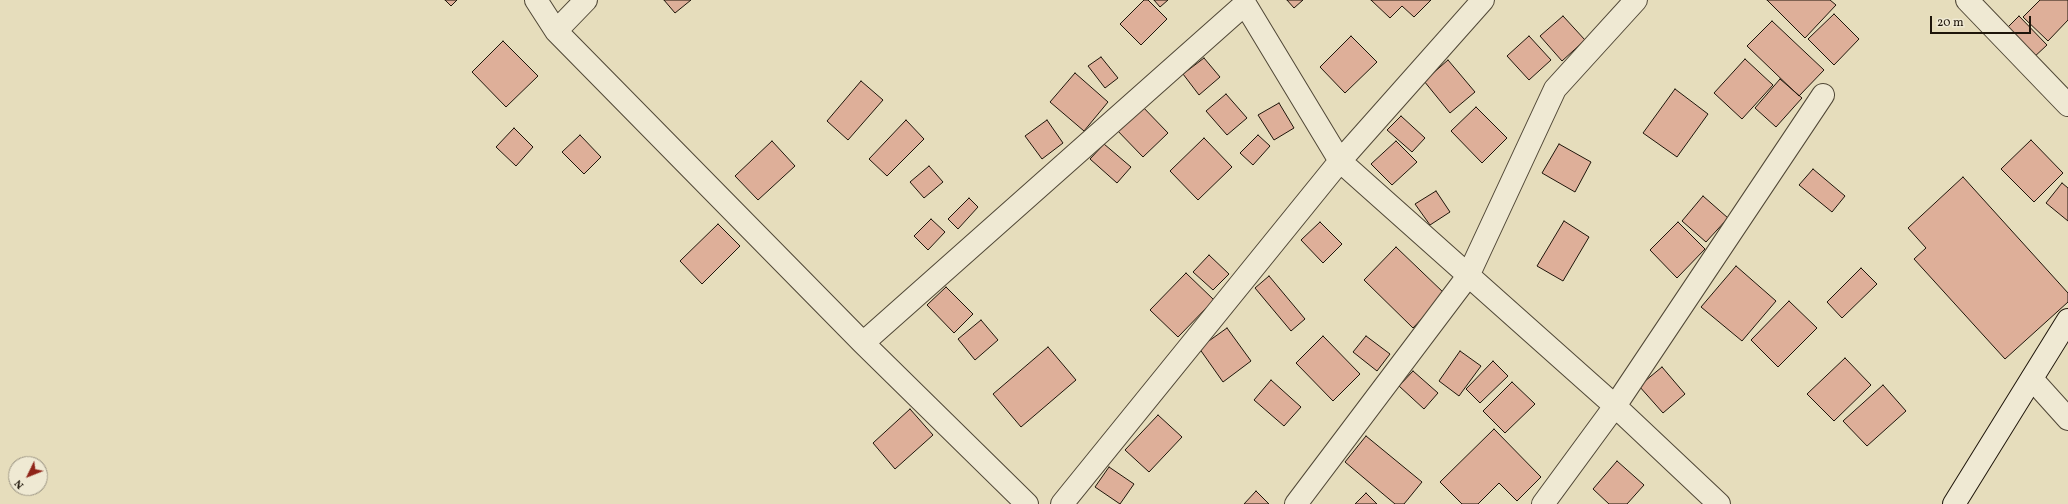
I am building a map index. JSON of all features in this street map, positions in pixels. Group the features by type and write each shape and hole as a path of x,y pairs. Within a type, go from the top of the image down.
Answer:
{"street":[{"path":"536,0 556,31 863,343 1027,504"},
{"path":"556,31 586,0"},
{"path":"1062,504 1340,162 1483,0"},
{"path":"1296,504 1468,276 1555,89 1636,0"},
{"path":"1968,0 2068,105"},
{"path":"863,343 1244,2 1340,162 1615,406 1719,504"},
{"path":"1543,504 1615,406 1823,95"},
{"path":"1954,504 2068,320"},
{"path":"2032,379 2068,419"}],"building":[{"path":"445,0 457,0 451,6"},
{"path":"664,0 691,0 675,13"},
{"path":"1144,0 1148,0 1167,19 1141,45 1120,24"},
{"path":"1154,0 1168,0 1160,7"},
{"path":"1287,0 1303,0 1294,8"},
{"path":"1371,0 1431,0 1414,17 1402,6 1390,18"},
{"path":"1767,0 1830,0 1836,5 1805,38"},
{"path":"2040,0 2068,0 2068,20 2048,41 2023,17"},
{"path":"1834,14 1859,39 1834,65 1808,39"},
{"path":"1563,16 1585,40 1562,61 1540,36"},
{"path":"2019,16 2047,45 2032,59 2004,31"},
{"path":"1772,21 1824,70 1799,96 1747,46"},
{"path":"1351,36 1377,62 1345,93 1320,67"},
{"path":"1529,36 1551,60 1529,80 1507,56"},
{"path":"503,41 538,76 506,107 472,72"},
{"path":"1101,57 1118,78 1105,88 1088,66"},
{"path":"1204,58 1220,77 1199,95 1183,74"},
{"path":"1745,59 1773,85 1742,119 1714,93"},
{"path":"1448,60 1475,92 1450,113 1424,81"},
{"path":"1075,73 1108,102 1084,131 1050,102"},
{"path":"1780,79 1802,98 1776,127 1755,108"},
{"path":"861,81 883,100 848,140 827,121"},
{"path":"1675,89 1708,114 1677,157 1643,133"},
{"path":"1226,94 1247,118 1227,135 1206,111"},
{"path":"1139,103 1168,133 1143,157 1114,127"},
{"path":"1279,103 1294,128 1274,140 1258,115"},
{"path":"1476,107 1507,138 1482,163 1451,131"},
{"path":"1401,116 1425,138 1412,152 1387,130"},
{"path":"906,120 924,139 887,176 869,159"},
{"path":"1047,120 1063,143 1042,159 1025,136"},
{"path":"514,128 533,147 516,166 496,147"},
{"path":"580,135 601,157 584,174 562,152"},
{"path":"1258,135 1270,146 1253,165 1240,153"},
{"path":"1204,138 1232,167 1198,200 1170,171"},
{"path":"2031,140 2063,173 2034,202 2001,169"},
{"path":"772,141 795,166 758,200 735,176"},
{"path":"1396,141 1417,162 1392,185 1371,164"},
{"path":"1104,144 1131,167 1117,183 1090,159"},
{"path":"1559,144 1591,162 1575,192 1542,173"},
{"path":"929,166 943,182 924,198 910,182"},
{"path":"1813,169 1845,196 1832,212 1799,185"},
{"path":"1963,177 2068,293 2068,302 2005,359 1914,259 1926,248 1908,228"},
{"path":"2062,183 2068,188 2068,221 2046,203"},
{"path":"1436,191 1450,212 1430,225 1415,204"},
{"path":"1703,196 1728,218 1706,242 1682,221"},
{"path":"969,198 978,207 958,229 948,219"},
{"path":"931,219 945,232 928,250 914,236"},
{"path":"1564,221 1589,237 1563,281 1537,266"},
{"path":"1320,222 1342,244 1323,263 1301,240"},
{"path":"1678,222 1705,249 1677,278 1650,250"},
{"path":"718,224 740,246 702,284 680,261"},
{"path":"1396,247 1445,294 1413,328 1364,280"},
{"path":"1209,255 1229,274 1213,290 1193,272"},
{"path":"1736,266 1776,301 1742,341 1701,307"},
{"path":"1861,268 1877,284 1842,318 1827,302"},
{"path":"1186,273 1214,300 1178,337 1150,310"},
{"path":"1269,276 1305,319 1291,331 1255,288"},
{"path":"946,287 973,314 954,333 927,305"},
{"path":"1789,301 1817,328 1778,367 1751,340"},
{"path":"981,320 998,340 975,360 958,339"},
{"path":"1227,328 1251,361 1223,382 1199,348"},
{"path":"1323,336 1360,374 1333,401 1296,363"},
{"path":"1366,336 1390,354 1377,371 1353,352"},
{"path":"1048,347 1076,380 1021,427 993,394"},
{"path":"1460,351 1481,366 1459,396 1439,381"},
{"path":"1845,358 1871,385 1834,421 1807,394"},
{"path":"1493,361 1508,376 1480,403 1466,389"},
{"path":"1662,367 1685,394 1663,413 1639,386"},
{"path":"1413,371 1438,393 1424,409 1399,386"},
{"path":"1271,380 1301,407 1284,426 1254,400"},
{"path":"1512,382 1535,404 1505,433 1483,411"},
{"path":"1883,385 1906,411 1867,446 1843,421"},
{"path":"910,409 933,435 895,469 873,443"},
{"path":"1158,415 1182,437 1149,472 1125,450"},
{"path":"1494,429 1541,477 1517,501 1499,483 1478,504 1462,504 1440,482"},
{"path":"1366,436 1422,482 1404,504 1395,504 1345,462"},
{"path":"1617,461 1644,485 1627,504 1609,504 1593,489"},
{"path":"1109,467 1134,484 1120,504 1095,487"},
{"path":"1256,491 1269,504 1244,504"},
{"path":"1366,493 1377,504 1355,504"}]}
